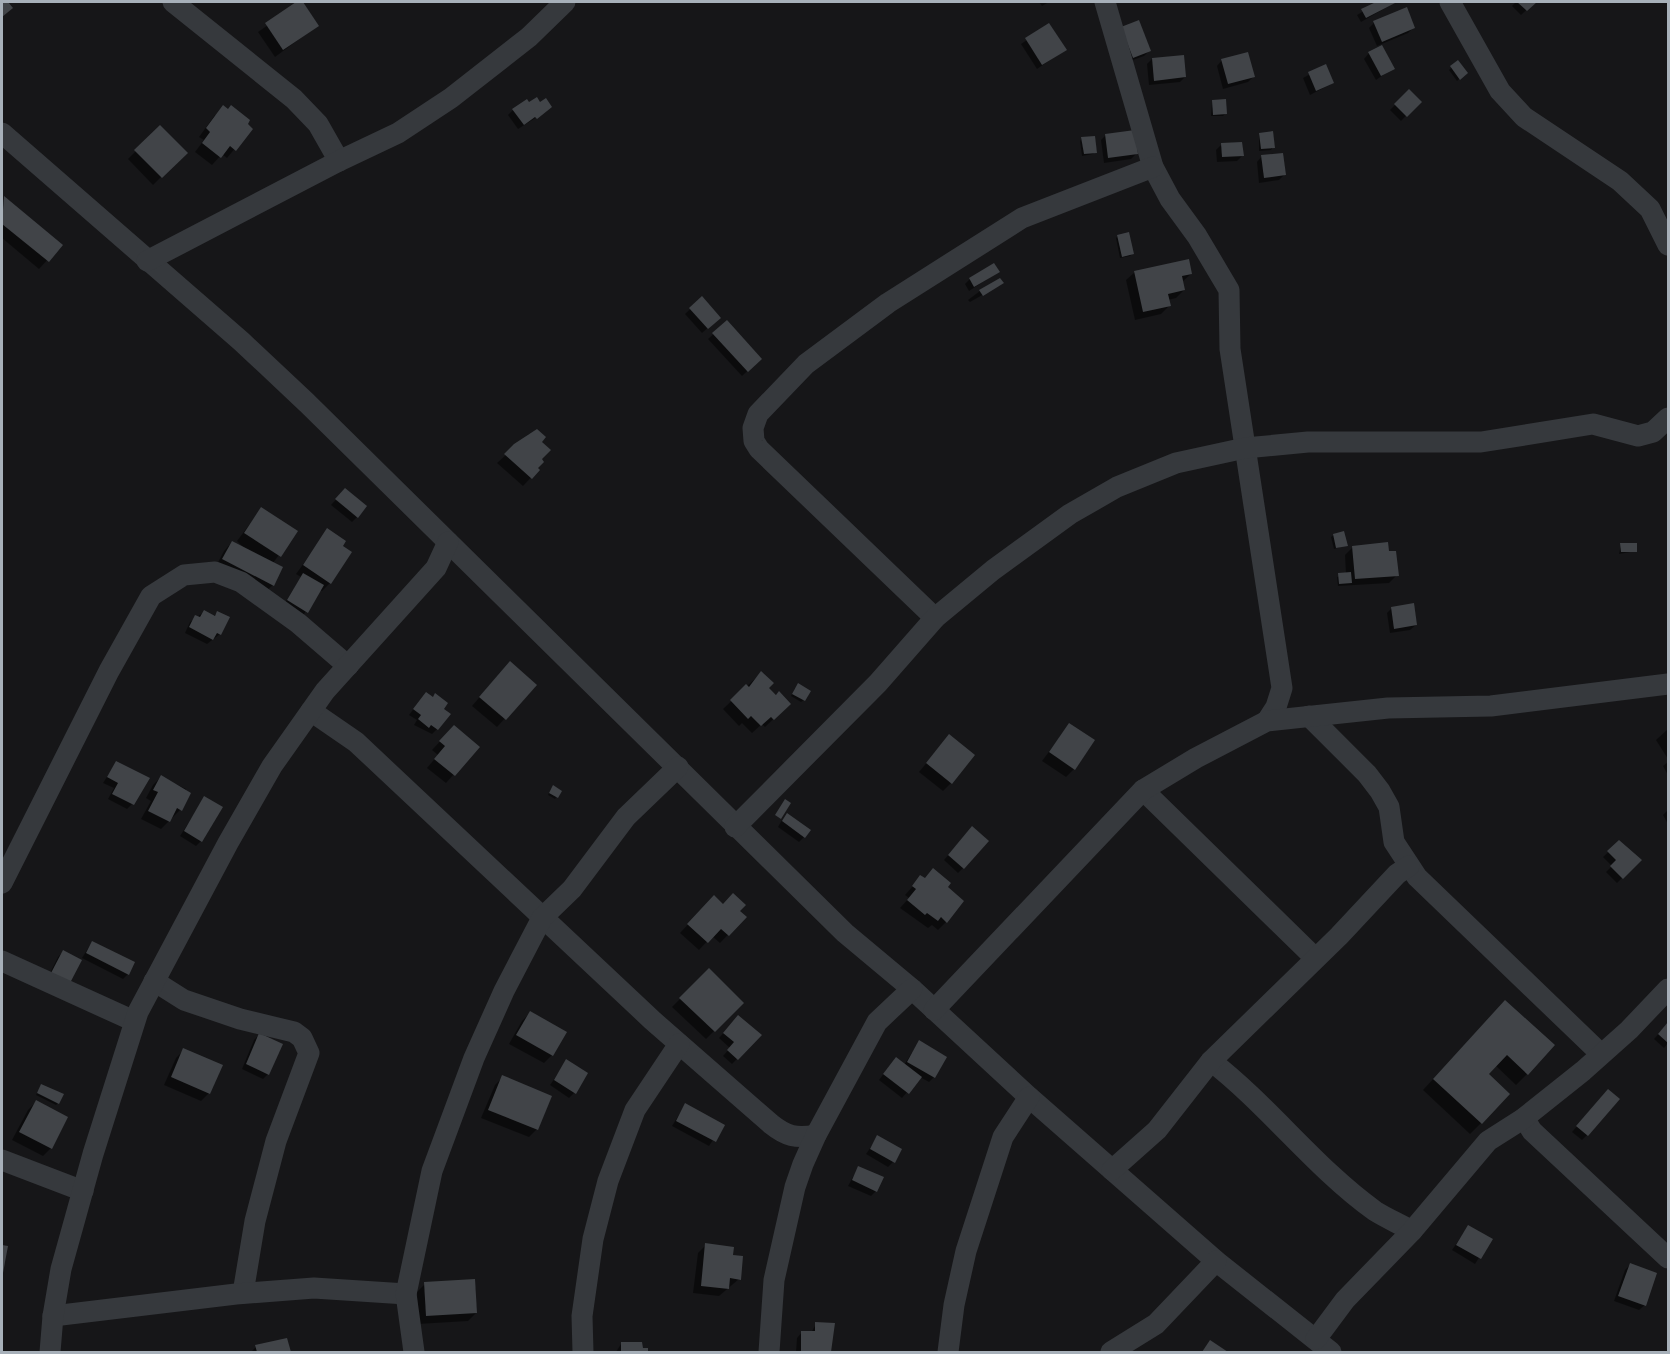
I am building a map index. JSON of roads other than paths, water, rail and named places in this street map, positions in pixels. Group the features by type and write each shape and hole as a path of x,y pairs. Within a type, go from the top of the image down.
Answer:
{"street":[{"path":"147,261 339,161 398,134 451,98 529,37 565,2"},
{"path":"1105,2 1153,167 1170,199 1197,236 1229,290 1230,349 1282,688 1276,706 1267,721"},
{"path":"1450,2 1500,91 1531,122 1620,181 1650,209 1668,245"},
{"path":"183,5 294,99 318,124 339,161"},
{"path":"2,133 291,388 845,933 912,989 1029,1097 1216,1261 1323,1346 1346,1300 1412,1230 1488,1141 1524,1118 1601,1054 1668,989"},
{"path":"935,618 759,450 754,441 753,428 758,414 806,364 888,303 1022,218 1153,167"},
{"path":"735,827 878,683 935,618 1070,514 1117,487 1176,463 1245,448 1308,442 1481,442 1593,424 1638,436 1653,432 1668,418"},
{"path":"50,1353 53,1316 61,1269 134,1021 228,843 272,766 311,711 348,666 436,568 448,542"},
{"path":"2,883 109,670 151,596 184,575 216,572 241,582 298,623 348,666"},
{"path":"934,1010 1143,790 1196,758 1267,721 1388,708 1491,706 1668,684"},
{"path":"311,711 356,742 679,1044 786,1136 816,1135"},
{"path":"1310,716 1367,774 1380,791 1389,807 1394,842 1409,866 1430,892 1601,1054"},
{"path":"414,1353 406,1294 432,1171 474,1058 504,991 542,918 572,889 626,817 678,767"},
{"path":"1143,790 1314,957"},
{"path":"1112,1170 1157,1130 1211,1061 1314,957 1339,936 1397,874 1409,866"},
{"path":"2,961 134,1021"},
{"path":"154,981 184,1000 240,1019 294,1032 302,1038 309,1053 276,1141 255,1221 243,1293"},
{"path":"769,1353 774,1280 795,1187 816,1135 877,1022 912,989"},
{"path":"583,1353 582,1316 593,1239 608,1181 635,1110 679,1044"},
{"path":"1211,1061 1234,1078 1347,1188 1376,1211 1412,1230"},
{"path":"948,1353 954,1305 966,1251 1003,1137 1029,1097"},
{"path":"1524,1118 1532,1131 1668,1258"},
{"path":"2,1160 83,1191"},
{"path":"1111,1353 1156,1323 1216,1261"},
{"path":"53,1316 243,1293 314,1288 406,1294"}]}
